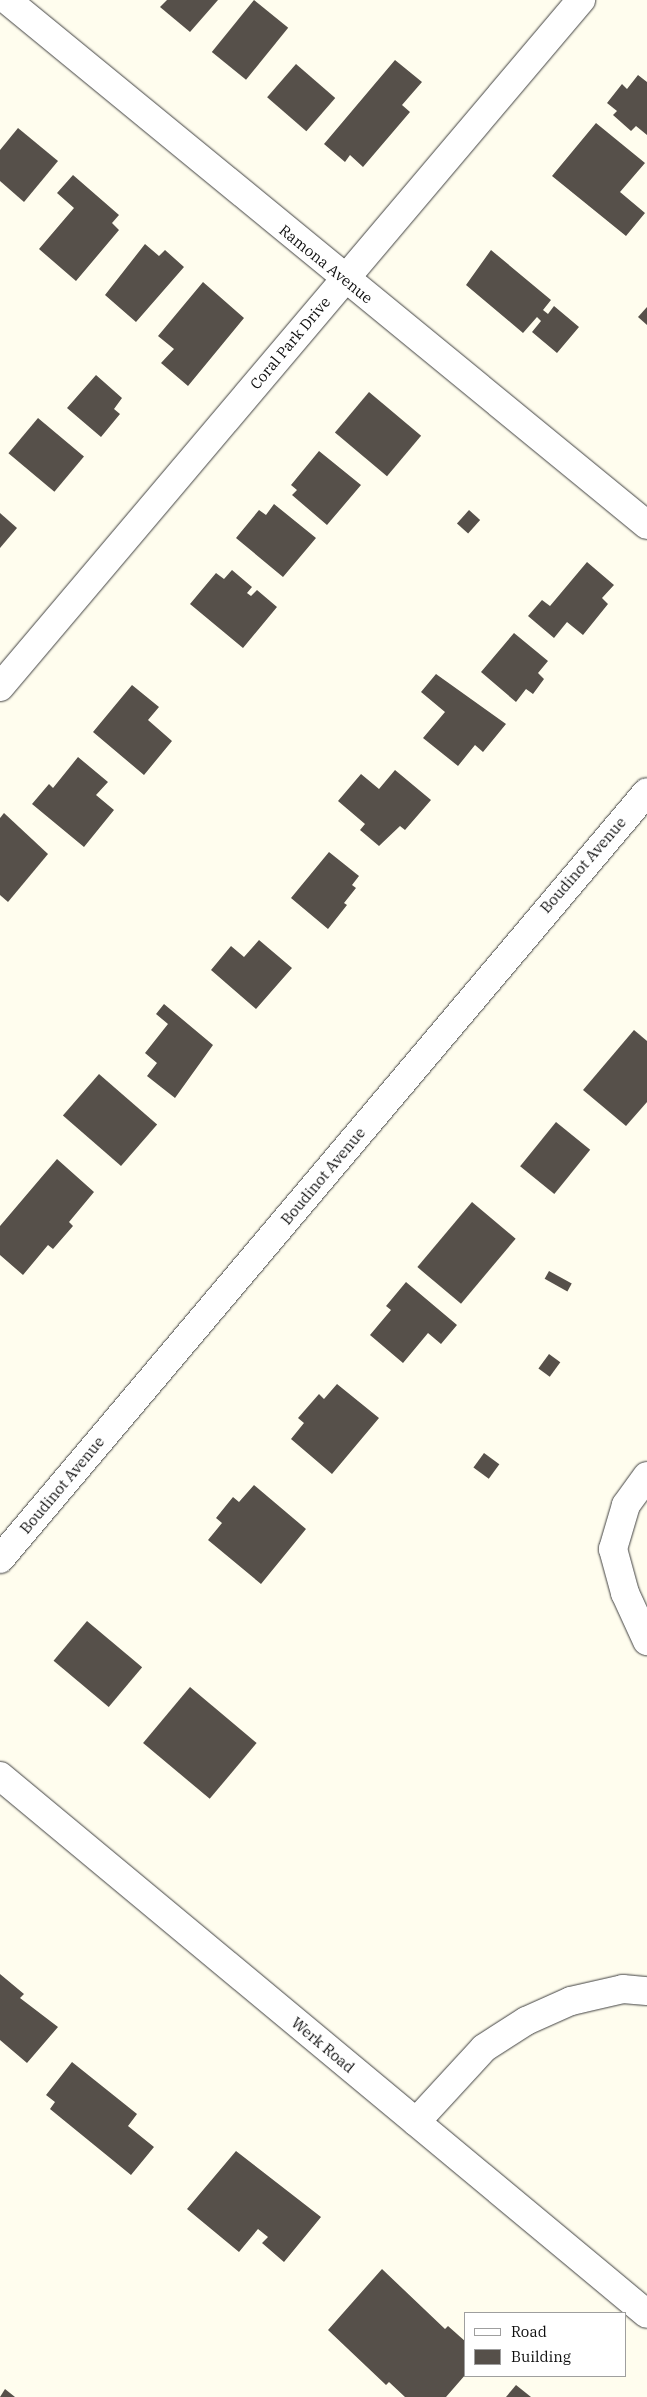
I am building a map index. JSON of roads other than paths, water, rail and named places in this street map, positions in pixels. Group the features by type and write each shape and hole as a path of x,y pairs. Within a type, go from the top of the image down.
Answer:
{"street":[{"name":"Ramona Avenue","path":"7,0 647,525"},
{"name":"Coral Park Drive","path":"0,687 581,0"},
{"name":"Boudinot Avenue","path":"0,1559 647,792"},
{"path":"647,1476 626,1505 613,1549 625,1593 647,1641"},
{"name":"Werk Road","path":"0,1776 647,2314"},
{"path":"416,2122 484,2048 526,2021 571,2002 623,1989 647,1991"}]}
